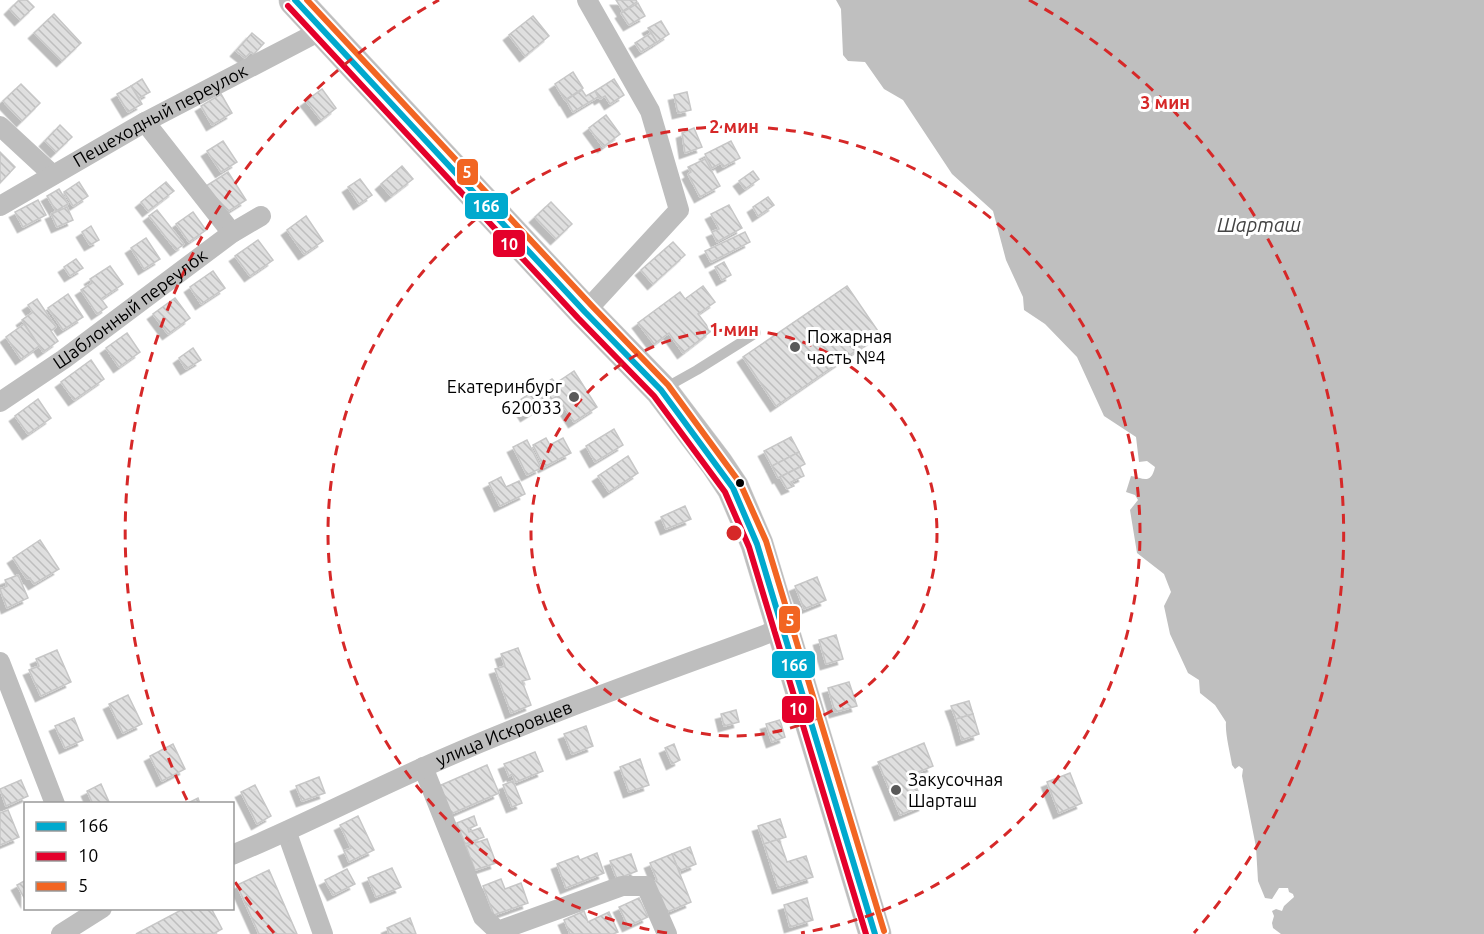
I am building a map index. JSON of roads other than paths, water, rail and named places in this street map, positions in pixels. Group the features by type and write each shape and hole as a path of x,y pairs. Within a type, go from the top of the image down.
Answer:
{"main road":[{"path":"295,0 585,312 661,390 733,488 757,544 875,934"}],"street":[{"path":"585,312 679,210 650,111 587,0"},
{"name":"Пешеходный переулок","path":"0,206 145,122 324,29"},
{"path":"145,122 231,233"},
{"path":"0,126 53,175"},
{"name":"Шаблонный переулок","path":"0,402 64,359 231,233 261,216"},
{"name":"улица Искровцев","path":"234,854 423,767 783,628"},
{"path":"0,662 55,802"},
{"path":"423,767 483,917 498,931 622,886 646,886 667,934"},
{"path":"286,832 323,934"},
{"path":"65,933 98,910"}],"lane":[{"path":"661,390 756,333"}],"water":[{"name":"Шарташ","path":"836,0 1484,0 1484,934 1281,934 1273,928 1272,911 1276,909 1282,911 1294,897 1293,894 1288,888 1279,888 1272,899 1265,898 1258,881 1256,847 1242,776 1243,769 1239,766 1235,769 1232,765 1226,722 1215,705 1200,693 1199,680 1188,673 1170,634 1164,606 1171,592 1164,574 1137,553 1130,510 1138,500 1135,495 1126,492 1131,476 1149,478 1155,467 1147,461 1139,462 1136,437 1104,416 1077,357 1045,324 1024,310 1023,297 1006,260 993,211 952,174 903,100 884,89 865,62 848,61 843,55 841,9"}],"place":[{"name":"Пожарная часть №4","path":"795,347"},
{"name":"Екатеринбург 620033","path":"574,397"},
{"name":"Закусочная Шарташ","path":"896,790"}]}
